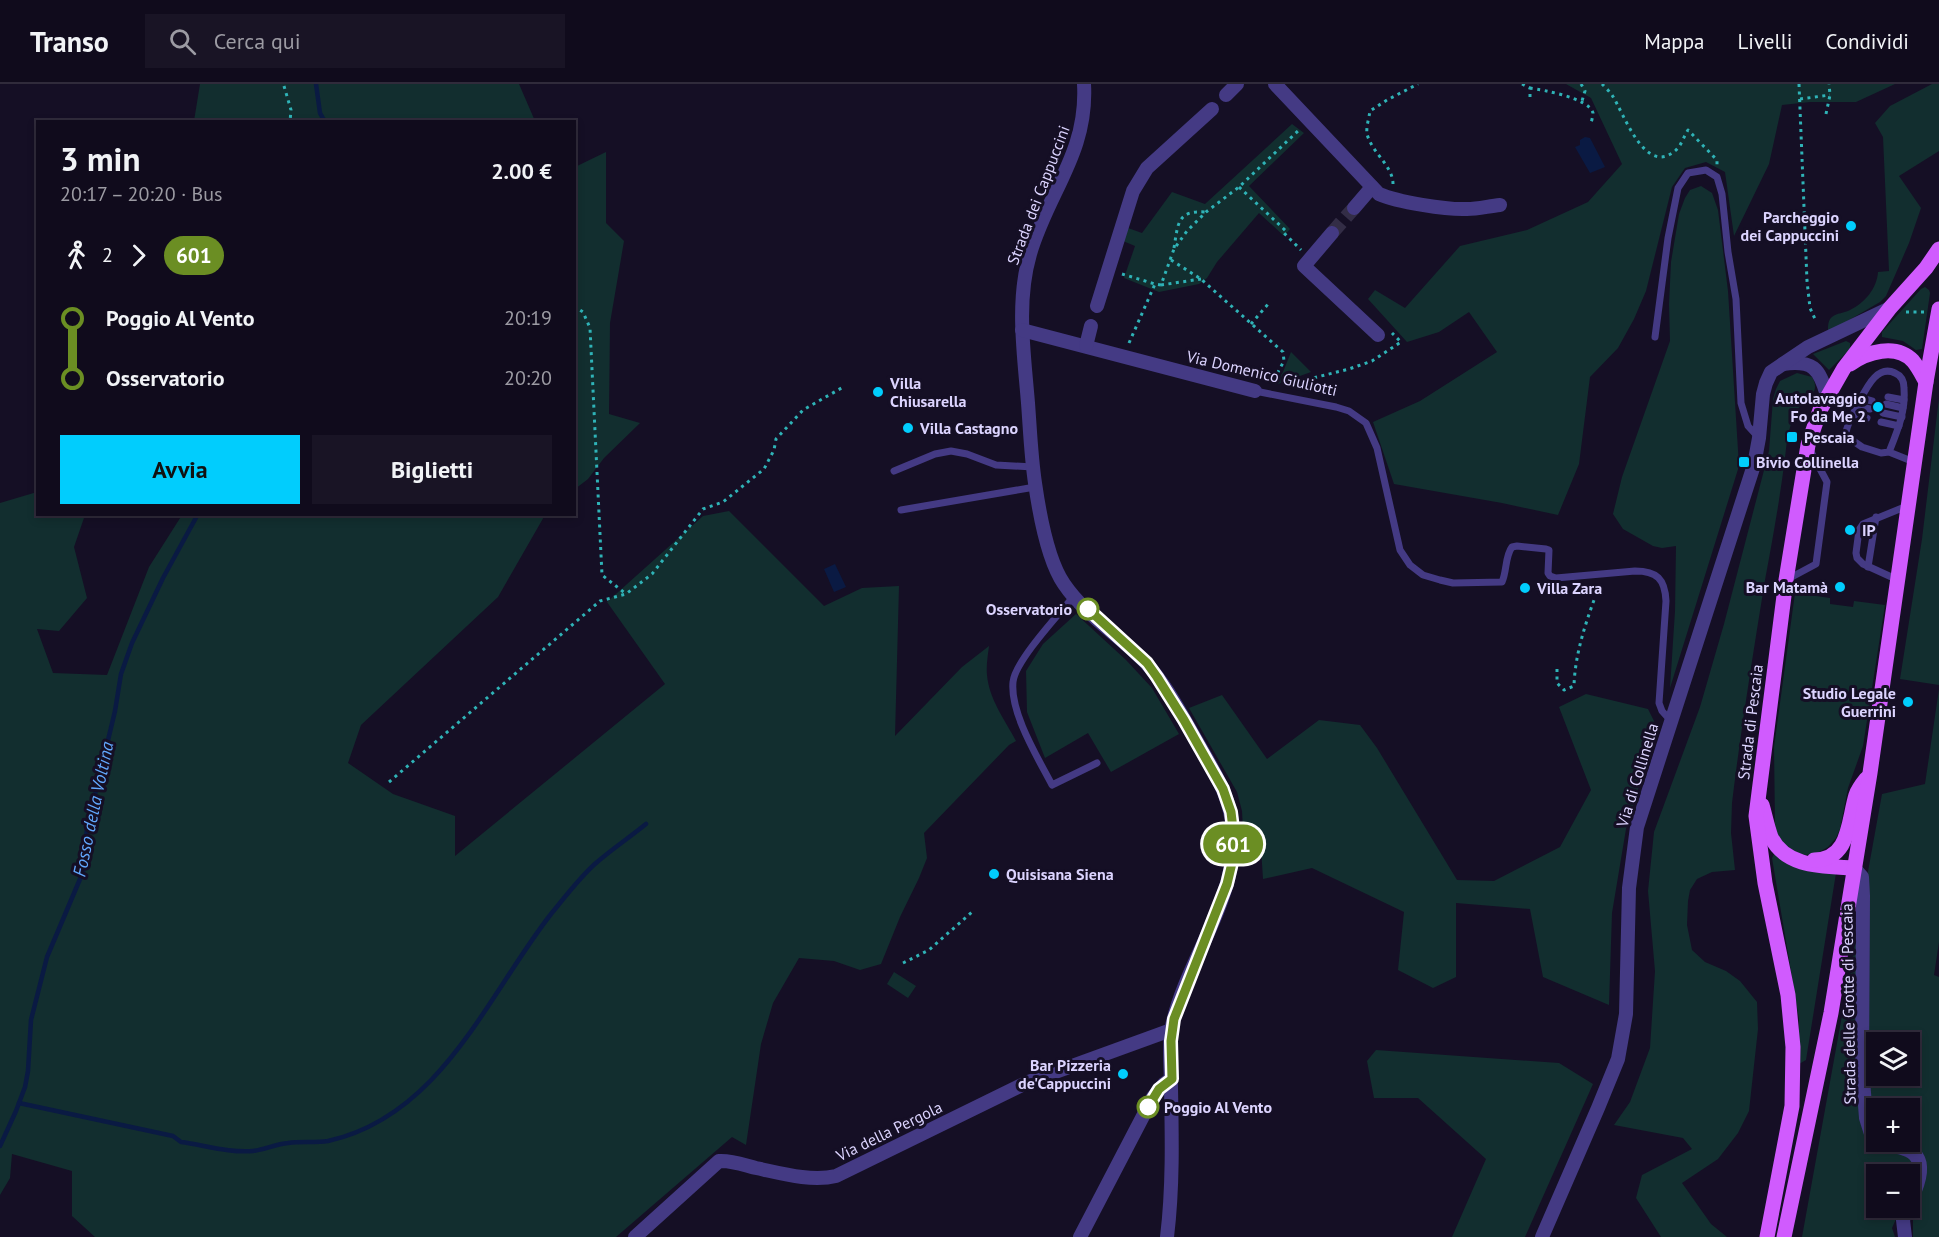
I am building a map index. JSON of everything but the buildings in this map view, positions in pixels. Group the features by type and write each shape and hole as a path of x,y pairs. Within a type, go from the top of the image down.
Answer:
{"main road":[{"name":"Strada di Pescaia","path":"1767,1237 1791,1106 1793,1047 1788,995 1761,859 1757,826 1758,797 1786,580 1808,445 1827,395 1844,368 1866,338 1895,310 1939,249"},
{"path":"1784,1237 1831,1013 1870,773 1926,382 1933,311"},
{"path":"1866,338 1896,346 1907,353 1926,382"},
{"path":"1844,368 1860,357 1877,352 1891,352 1911,360"},
{"path":"1790,858 1822,859 1840,849 1845,840 1857,792 1870,773"},
{"path":"1758,797 1774,841 1782,854 1819,865 1854,868"}],"street":[{"name":"Strada dei Cappuccini","path":"1084,84 1084,111 1080,136 1031,252 1024,279 1023,330 1035,487 1054,566 1063,583 1074,596 1147,663 1218,780 1231,812 1233,846 1230,874 1171,1030 1172,1175 1167,1237"},
{"path":"1226,95 1237,84"},
{"path":"1275,84 1379,194 1455,208 1500,205"},
{"path":"1097,306 1128,205 1140,177 1154,161 1212,109"},
{"path":"1354,207 1372,187"},
{"path":"1332,232 1304,266 1385,334"},
{"name":"Via di Collinella","path":"1542,1237 1618,1059 1626,1014 1629,888 1636,836 1643,808 1754,465 1760,438 1766,383 1771,372 1796,353 1895,310"},
{"path":"1086,346 1091,326"},
{"name":"Via Domenico Giuliotti","path":"1023,330 1260,390"},
{"name":"Via di Collinella","path":"1831,336 1866,338"},
{"path":"1783,364 1800,363 1815,368 1822,378 1827,395"},
{"name":"Strada delle Grotte di Pescaia","path":"1854,868 1862,877 1863,888 1862,1066 1866,1112"},
{"name":"Via della Pergola","path":"635,1237 718,1161 818,1178 836,1176 1028,1082 1171,1030"},
{"path":"1080,1237 1153,1098 1164,1084 1172,1079"},
{"path":"1904,1218 1905,1237"}],"lane":[{"path":"1655,336 1668,238 1678,188 1688,173 1706,170 1717,177 1722,194 1736,299 1741,403 1748,426 1760,438"},
{"path":"1889,452 1902,417 1903,380 1892,371 1884,371 1877,375 1863,395 1846,429 1849,438 1870,450 1881,453 1889,452 1914,462"},
{"name":"Via Domenico Giuliotti","path":"1260,390 1349,411 1366,423 1377,448 1400,550 1410,565 1423,575 1453,583 1502,582 1506,573 1509,551 1512,547 1517,546 1542,547 1549,550 1548,573 1550,576 1604,574"},
{"path":"1863,395 1873,397"},
{"path":"1887,401 1904,404"},
{"path":"1857,406 1870,409"},
{"path":"1883,413 1902,417"},
{"path":"1853,414 1867,418"},
{"path":"1881,422 1899,426"},
{"path":"1786,580 1816,564 1827,482 1808,445"},
{"path":"894,471 935,454 951,451 967,454 996,465 1033,466"},
{"path":"901,510 1035,487"},
{"path":"1898,580 1860,561 1856,555 1859,531 1863,524 1876,517 1908,506"},
{"path":"1868,567 1876,517"},
{"path":"1604,574 1647,571 1662,581 1666,601 1659,703 1662,711 1671,721"},
{"path":"1074,596 1021,664 1014,678 1013,688 1023,729 1052,785 1097,763"}],"path":[{"path":"1391,198 1393,176 1374,150 1367,132 1370,111 1418,84"},
{"path":"1522,84 1582,102 1589,106 1593,113 1591,122"},
{"path":"1581,84 1585,91 1582,102"},
{"path":"1602,84 1611,94 1637,142 1653,156 1665,156 1677,150 1688,130 1717,160 1717,177"},
{"path":"1799,84 1807,281 1810,308 1815,319"},
{"path":"1826,114 1830,94 1829,84"},
{"path":"284,86 291,110 290,120"},
{"path":"1530,88 1530,97"},
{"path":"1800,99 1830,94"},
{"path":"1174,249 1187,231 1206,212 1239,187 1309,120"},
{"path":"1239,187 1286,231 1284,233 1299,248"},
{"path":"1161,285 1183,216 1188,212 1206,212"},
{"path":"1170,260 1201,279 1284,355 1282,367 1273,382 1260,390"},
{"path":"1125,275 1161,285 1201,279"},
{"path":"1124,356 1155,284"},
{"path":"1251,324 1269,303"},
{"path":"576,307 584,312 590,328 602,575 626,594"},
{"path":"1895,310 1933,311"},
{"path":"1260,390 1349,369 1372,361 1401,342 1385,334"},
{"path":"389,782 600,601 626,594 652,574 703,509 723,502 764,469 774,450 776,439 803,410 844,386"},
{"path":"1557,669 1557,683 1564,690 1574,686 1574,670 1588,619 1604,574"},
{"path":"903,963 929,950 972,912"}],"green space":[{"path":"200,84 519,84 535,120 194,120"},
{"path":"1566,84 1895,84 1856,102 1810,102 1782,105 1769,164 1734,236 1725,172 1706,162 1685,168 1672,187 1646,291 1634,319 1618,348 1590,377 1579,464 1558,515 1394,484 1373,422 1420,401 1497,352 1469,312 1439,332 1407,342 1368,299 1375,290 1405,308 1460,246 1527,230 1588,202 1622,164 1591,98"},
{"path":"1932,84 1939,84 1939,151 1899,176 1921,208 1909,243 1886,296 1880,302 1832,330 1828,330 1832,317 1850,310 1865,299 1873,289 1878,272 1889,271 1883,137 1875,123 1890,106"},
{"path":"1292,124 1304,133 1249,186 1290,229 1284,236 1259,213 1217,262 1207,278 1199,284 1159,292 1124,278 1135,246 1123,241 1128,228 1142,233 1172,192 1205,204"},
{"path":"606,152 606,223 624,241 610,323 609,414 640,423 604,458 588,479 576,488 576,167"},
{"path":"1701,186 1712,193 1718,210 1728,291 1739,466 1670,688 1676,546 1662,548 1653,546 1623,529 1613,514 1622,477 1670,341 1671,262 1679,214 1690,190"},
{"path":"1925,287 1930,293 1922,349 1916,350 1903,341 1882,337 1882,332"},
{"path":"1846,341 1850,343 1850,349 1829,370 1813,354"},
{"path":"1291,352 1311,372 1275,385 1283,372"},
{"path":"1797,373 1812,377 1815,388 1795,414 1787,440 1747,691 1732,803 1731,833 1735,870 1712,872 1697,879 1690,890 1688,901 1687,925 1692,950 1705,962 1726,971 1740,981 1757,1002 1758,1029 1749,1111 1738,1133 1718,1159 1682,1183 1711,1224 1727,1237 1661,1237 1636,1198 1642,1175 1692,1149 1683,1138 1614,1125 1630,1102 1650,1048 1655,971 1648,891 1654,832 1700,707 1724,624 1769,451 1773,399 1776,389 1780,381"},
{"path":"1939,398 1939,685 1900,679 1922,539"},
{"path":"36,492 36,516 85,516 74,547 87,598 59,631 37,629 53,673 107,675 149,567 181,516 544,516 498,597 361,725 348,763 393,794 455,816 455,856 665,684 607,602 703,516 729,511 824,606 862,588 899,586 895,736 962,667 989,646 988,684 998,709 1016,741 1009,745 924,833 927,858 881,964 860,970 834,961 799,958 773,1003 761,1044 746,1145 732,1137 616,1237 95,1237 72,1216 72,1171 12,1154 10,1178 0,1195 0,503"},
{"path":"1795,593 1830,598 1830,604 1853,607 1854,601 1885,605 1863,746 1848,788 1840,829 1828,847 1816,854 1805,855 1783,843 1777,835 1775,824 1774,747"},
{"path":"1076,614 1126,660 1152,688 1179,734 1111,772 1088,733 1045,758 1027,712 1026,671 1043,644"},
{"path":"1939,689 1939,942 1934,975 1939,977 1939,1237 1913,1237 1913,1218 1920,1218 1920,1164 1866,1164 1866,1218 1896,1218 1892,1228 1895,1237 1802,1237 1882,794 1925,784"},
{"path":"1586,694 1648,709 1657,727 1626,829 1612,913 1609,1005 1543,977 1530,909 1456,903 1456,977 1433,988 1398,970 1404,912 1312,868 1263,879 1260,833 1243,830 1242,811 1237,792 1189,708 1222,695 1267,759 1319,720 1360,725 1377,748 1457,880 1494,881 1560,847 1591,790 1559,707"},
{"path":"1777,853 1836,873 1806,1060 1799,1064 1799,1019 1772,858"},
{"path":"894,972 916,986 908,998 887,984"},
{"path":"1376,1050 1559,1063 1593,1084 1525,1237 1452,1237 1486,1159 1418,1098 1374,1098 1367,1061"}],"water":[{"path":"1585,137 1590,138 1605,167 1590,173 1575,147 1580,145 1580,140"},
{"path":"835,564 846,587 834,592 824,569"}],"waterway":[{"name":"Fosso della Voltina","path":"316,84 320,113 324,120"},
{"name":"Fosso della Voltina","path":"0,1146 25,1087 31,1020 47,957 83,872 87,828 115,711 121,674 132,643 163,578 197,516"},
{"path":"19,1103 173,1136 181,1142 235,1151 257,1150 293,1142 328,1141 367,1127 402,1107 431,1080 458,1049 528,946 573,887 596,863 646,824"}],"tunnel":[{"path":"1332,233 1354,208"}],"bus line":[{"name":"601","path":"1088,609 1147,663 1157,677 1223,789 1233,821 1230,874 1171,1030 1172,1079 1159,1089 1148,1107"}],"place":[{"name":"Parcheggio dei Cappuccini","path":"1851,226"},
{"name":"Villa Chiusarella","path":"878,392"},
{"name":"Autolavaggio Fo da Me 2","path":"1878,407"},
{"name":"Villa Castagno","path":"908,428"},
{"name":"Pescaia","path":"1792,437"},
{"name":"Bivio Collinella","path":"1744,462"},
{"name":"IP","path":"1850,530"},
{"name":"Bar Matamà","path":"1840,587"},
{"name":"Villa Zara","path":"1525,588"},
{"name":"Osservatorio","path":"1088,609"},
{"name":"Studio Legale Guerrini","path":"1908,702"},
{"name":"Quisisana Siena","path":"994,874"},
{"name":"Bar Pizzeria de'Cappuccini","path":"1123,1074"},
{"name":"Poggio Al Vento","path":"1148,1107"}]}
